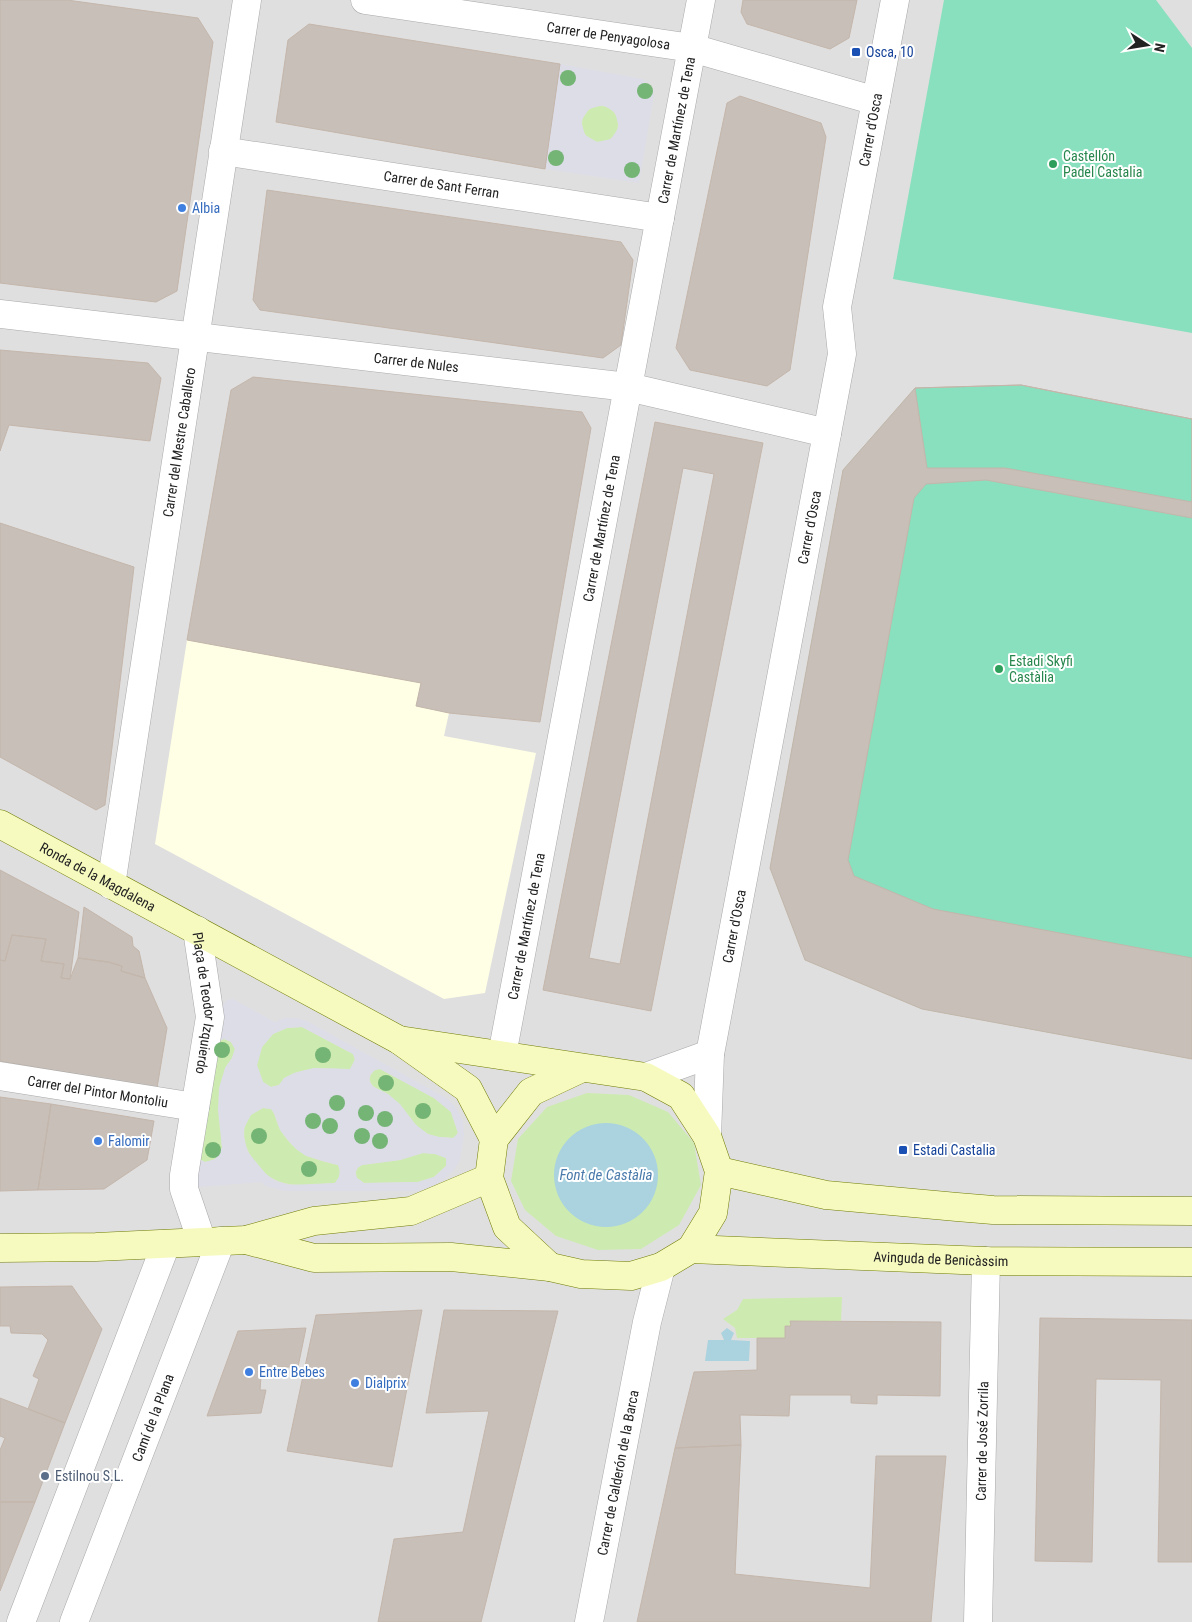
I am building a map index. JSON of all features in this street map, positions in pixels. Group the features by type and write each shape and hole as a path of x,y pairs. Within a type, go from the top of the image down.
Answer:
{"main road":[{"name":"Ronda de la Magdalena","path":"0,824 173,919 197,930"},
{"name":"Plaça de Teodor Izquierdo","path":"197,930 399,1040 468,1090 494,1139"},
{"name":"Plaça de Teodor Izquierdo","path":"399,1040 646,1078 681,1096 708,1136 719,1171"},
{"path":"550,1267 507,1228 489,1178 494,1139 531,1092 582,1068"},
{"path":"223,1241 314,1258 450,1257 550,1267 580,1274 631,1276 661,1267 690,1249 713,1213 719,1171 826,1195 957,1207 993,1210 1192,1211"},
{"path":"0,1248 96,1247 223,1241 314,1221 411,1211 489,1178"},
{"name":"Avinguda de Benicàssim","path":"690,1249 986,1261 1192,1262"}],"street":[{"name":"Carrer del Mestre Caballero","path":"111,885 247,0"},
{"name":"Carrer de Penyagolosa","path":"365,0 692,48 876,101"},
{"name":"Carrer de Martínez de Tena","path":"502,1055 701,0"},
{"name":"Carrer d'Osca","path":"708,1136 710,1054 842,354 837,307 895,0"},
{"name":"Carrer de Sant Ferran","path":"223,151 660,218"},
{"name":"Carrer de Nules","path":"0,314 628,387 828,433"},
{"name":"Plaça de Teodor Izquierdo","path":"197,930 210,1017 184,1175 184,1189 223,1241"},
{"path":"646,1078 710,1054"},
{"name":"Carrer del Pintor Montoliu","path":"0,1076 195,1107"},
{"name":"Camí de la Plana","path":"74,1622 223,1241"},
{"path":"21,1622 166,1244"},
{"name":"Carrer de José Zorrila","path":"978,1622 986,1261"},
{"name":"Carrer de Calderón de la Barca","path":"589,1622 647,1322 661,1267"},
{"path":"631,1276 647,1322"}],"shaded area":[{"path":"0,0 1192,0 1192,1622 0,1622"},
{"path":"560,64 643,79 654,95 639,183 545,169","holes":["603,105 615,112 619,127 611,139 597,142 585,135 581,121 589,109"]},
{"path":"187,640 421,683 416,706 449,713 444,736 536,753 485,993 444,999 155,844"},
{"path":"233,999 275,1022 284,1018 296,1018 307,1021 448,1099 457,1109 463,1121 464,1135 460,1160 454,1170 436,1184 416,1191 284,1191 266,1186 261,1182 199,1187 195,1184 222,1006 227,1000","holes":["302,1027 353,1054 355,1060 352,1066 350,1069 314,1068 294,1073 284,1078 279,1085 271,1087 263,1082 257,1065 262,1047 273,1034 287,1028","224,1039 231,1042 235,1049 232,1058 225,1068 219,1088 218,1110 222,1148 215,1159 205,1162 200,1160 218,1042","380,1069 434,1098 451,1112 458,1133 453,1138 439,1137 428,1134 416,1125 400,1104 388,1094 372,1086 369,1081 370,1074","263,1108 271,1109 275,1114 280,1130 296,1149 306,1156 338,1165 340,1170 339,1177 335,1183 289,1185 275,1181 266,1174 247,1151 244,1128 251,1115","423,1153 435,1154 446,1158 446,1166 434,1177 418,1182 364,1183 357,1178 355,1173 357,1168 362,1165 400,1160"]}],"green space":[{"name":"Castellón Padel Castalia","path":"944,0 1156,0 1192,48 1192,333 893,279"},
{"path":"600,106 607,107 613,111 617,117 617,131 613,137 607,141 600,142 593,141 587,137 583,131 582,124 583,117 587,111 593,107"},
{"name":"Estadi Skyfi Castàlia","path":"1021,385 1192,419 1192,1059 922,1009 805,960 770,868 843,470 915,388"},
{"path":"302,1027 353,1054 355,1059 350,1069 312,1069 302,1071 286,1078 279,1085 271,1087 263,1082 257,1065 262,1047 273,1034 287,1028"},
{"path":"224,1039 231,1042 235,1049 232,1058 225,1068 221,1134 222,1148 215,1160 205,1162 200,1159 218,1041"},
{"path":"380,1069 434,1098 451,1112 458,1133 454,1138 429,1135 416,1125 390,1096 372,1085 370,1076 375,1070"},
{"path":"587,1093 629,1095 668,1112 694,1143 701,1185 679,1225 641,1249 598,1250 556,1236 525,1210 511,1181 518,1139 547,1107"},
{"path":"263,1108 271,1109 281,1131 299,1151 320,1161 338,1165 340,1174 335,1183 306,1185 285,1183 270,1177 262,1170 249,1153 244,1134 245,1124 250,1116"},
{"path":"423,1153 435,1154 446,1158 446,1166 434,1177 418,1182 364,1183 357,1178 356,1170 362,1165 400,1160"},
{"path":"842,1297 841,1321 791,1321 791,1326 785,1326 785,1338 737,1338 735,1328 723,1319 737,1310 743,1299"}],"water":[{"name":"Font de Castàlia","path":"606,1123 626,1127 643,1138 654,1155 658,1175 654,1195 643,1212 626,1223 606,1227 586,1223 569,1212 558,1195 554,1175 558,1155 569,1138 586,1127"},
{"path":"727,1328 734,1333 731,1340 750,1341 749,1361 705,1361 708,1340 724,1340 721,1333"}],"building":[{"path":"0,0 67,0 198,18 213,42 177,291 156,302 0,283"},
{"path":"743,0 857,0 849,38 830,49 747,24 741,12"},
{"path":"309,24 560,64 545,169 276,122 288,40"},
{"path":"740,96 821,123 826,137 790,370 767,386 690,370 676,348 727,103"},
{"path":"267,190 621,242 633,260 621,345 603,358 260,310 253,300"},
{"path":"0,350 148,363 161,378 150,441 9,425 0,451"},
{"path":"253,377 582,412 591,428 540,722 449,713 416,706 421,683 187,640 231,390"},
{"path":"1021,385 1192,419 1192,518 986,480 926,484 914,498 848,860 854,876 933,909 1192,958 1192,1059 922,1009 805,960 770,868 843,470 915,388"},
{"path":"1021,385 1192,419 1192,502 1005,468 927,468 915,388"},
{"path":"655,422 763,443 651,1011 543,990","holes":["683,468 714,474 620,964 589,958"]},
{"path":"0,523 134,567 105,805 96,810 0,757"},
{"path":"0,870 79,912 70,979 61,978 64,964 41,961 46,939 12,935 5,961 0,960"},
{"path":"84,907 132,937 133,946 139,951 145,978 121,971 122,966 78,958"},
{"path":"12,935 46,939 41,961 64,964 61,978 70,979 78,958 122,966 121,971 145,978 167,1028 157,1088 0,1061 0,960 5,961"},
{"path":"0,1097 51,1104 38,1190 0,1191"},
{"name":"Falomir","path":"51,1104 154,1121 147,1160 104,1189 38,1190"},
{"path":"72,1286 102,1329 65,1423 28,1409 39,1379 33,1376 48,1340 42,1334 11,1333 10,1326 0,1326 0,1287"},
{"name":"Dialprix","path":"422,1310 392,1467 287,1451 316,1315"},
{"path":"444,1310 558,1311 481,1622 378,1622 394,1539 463,1532 489,1411 426,1413"},
{"path":"1040,1318 1192,1320 1192,1562 1158,1562 1161,1380 1096,1379 1092,1562 1035,1561"},
{"path":"790,1321 941,1322 940,1396 877,1395 877,1404 851,1403 851,1395 790,1395 789,1416 740,1415 741,1445 675,1448 694,1372 757,1370 757,1338 785,1338 785,1326 791,1326"},
{"name":"Entre Bebes","path":"306,1328 298,1367 274,1367 276,1378 261,1377 260,1390 266,1390 261,1413 207,1416 238,1331"},
{"path":"0,1398 65,1423 35,1502 0,1502 0,1450 5,1438 0,1436"},
{"path":"741,1445 735,1574 870,1588 876,1456 946,1456 931,1622 637,1622 675,1448"},
{"path":"0,1502 35,1502 0,1591"}],"place":[{"name":"Osca, 10","path":"856,52"},
{"name":"Castellón Padel Castalia","path":"1053,164"},
{"name":"Albia","path":"182,208"},
{"name":"Estadi Skyfi Castàlia","path":"999,669"},
{"name":"Falomir","path":"98,1141"},
{"name":"Estadi Castalia","path":"903,1150"},
{"name":"Entre Bebes","path":"249,1372"},
{"name":"Dialprix","path":"355,1383"},
{"name":"Estilnou S.L.","path":"45,1476"}]}
